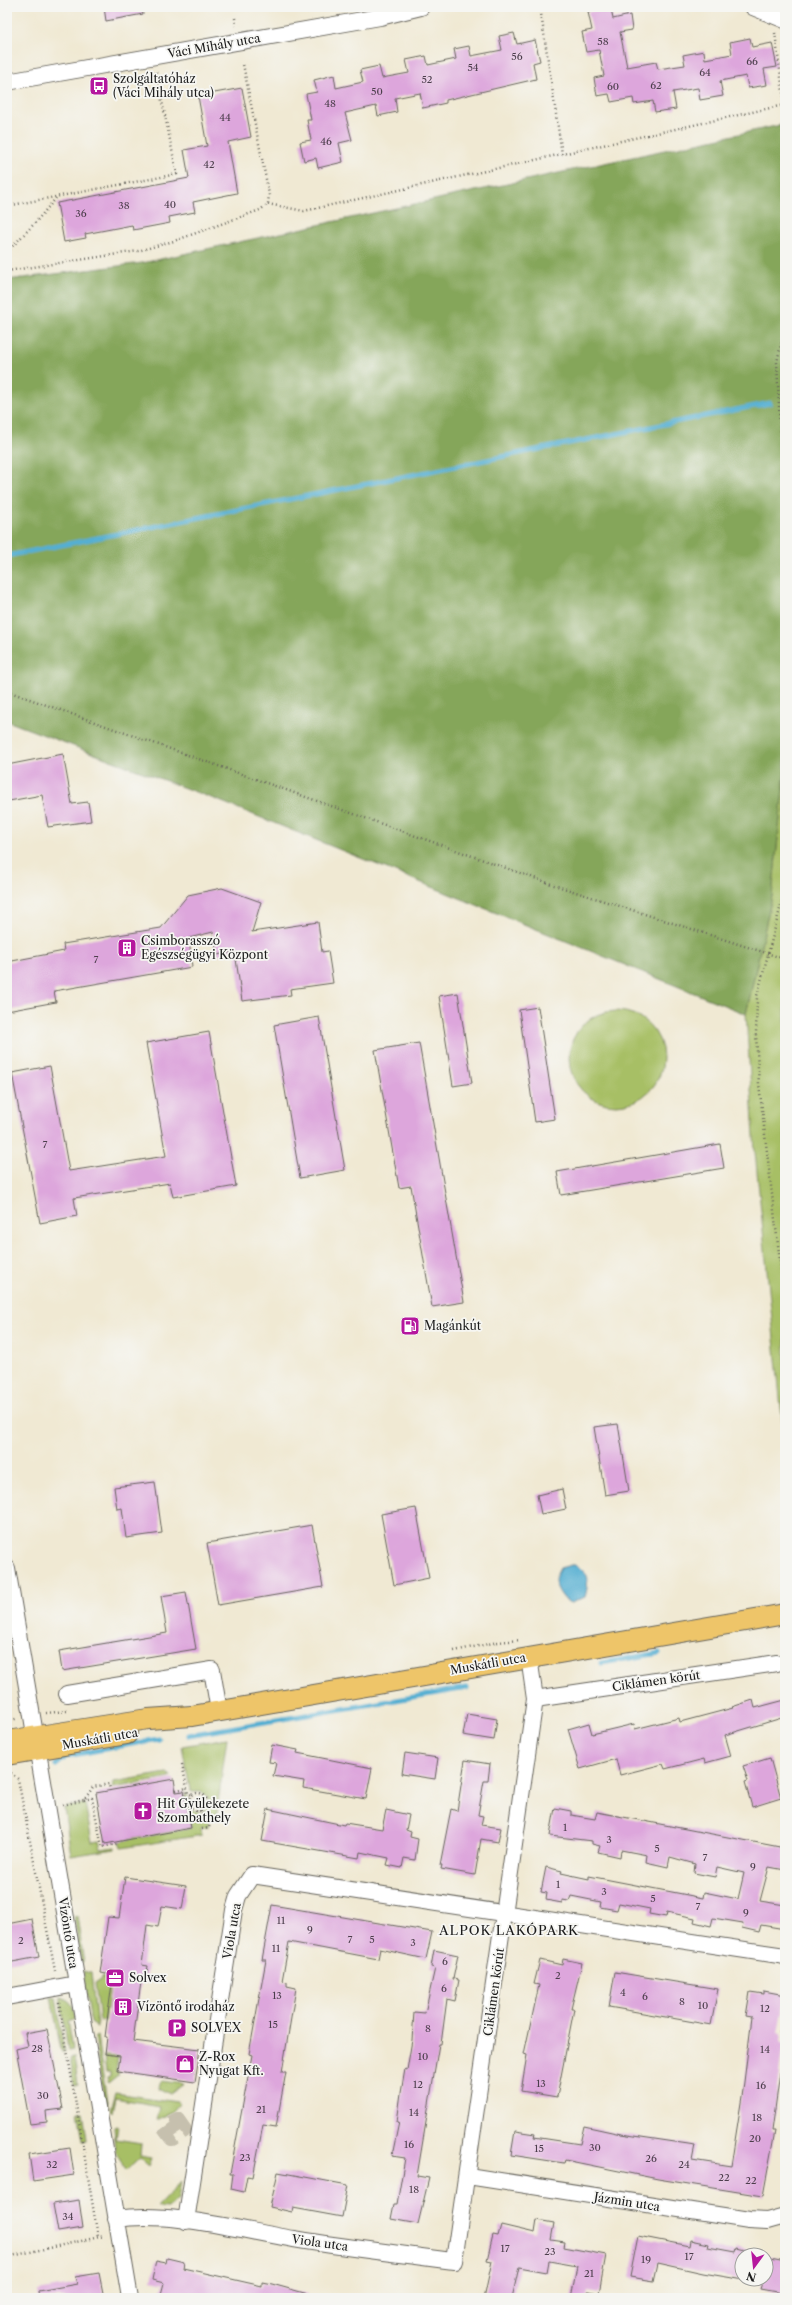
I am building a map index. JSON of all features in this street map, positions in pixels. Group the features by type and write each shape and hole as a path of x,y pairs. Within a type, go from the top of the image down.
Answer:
{"main road":[{"name":"Muskátli utca","path":"7,1741 37,1743 146,1730 192,1716 219,1711 785,1614"},
{"name":"Muskátli utca","path":"7,1755 37,1743"}],"street":[{"name":"Váci Mihály utca","path":"7,82 380,17 421,7"},
{"path":"753,7 781,18"},
{"name":"Vízöntő utca","path":"7,1568 130,2298"},
{"name":"Ciklámen körút","path":"454,2261 468,2176 536,1699 530,1657"},
{"name":"Ciklámen körút","path":"536,1699 777,1663"},
{"path":"67,1694 212,1670 219,1711"},
{"name":"Viola utca","path":"186,2221 234,1910 238,1896 252,1875 505,1914"},
{"path":"505,1914 785,1956"},
{"path":"7,1997 76,1984"},
{"name":"Jázmin utca","path":"468,2176 749,2220 767,2221 785,2216"},
{"name":"Viola utca","path":"117,2226 133,2217 186,2221 300,2240 454,2261"}],"path":[{"path":"540,7 562,154"},
{"path":"235,18 236,27"},
{"path":"7,271 138,251 174,241 260,210 268,204 304,211 785,106 774,36 781,18"},
{"path":"7,206 177,174 153,57"},
{"path":"243,64 268,194 268,204"},
{"path":"7,252 57,197"},
{"path":"785,327 777,362 780,428 785,455"},
{"path":"7,691 554,885 785,959"},
{"path":"785,890 770,953 757,996 756,1035 760,1084 785,1304"},
{"path":"7,1722 17,1718"},
{"path":"182,1764 188,1793 192,1795"},
{"path":"84,1800 93,1787 109,1784 110,1790"},
{"path":"176,1790 187,1788"},
{"path":"201,1793 207,1799 206,1805 201,1810 195,1810 191,1806 190,1800 192,1795 201,1793"},
{"path":"47,1807 92,1798 102,1847 118,1844 117,1842"},
{"path":"201,1810 202,1814 211,1819 209,1828 202,1829"},
{"path":"7,2257 117,2226"}],"green space":[{"path":"785,124 785,769 772,896 746,1014 222,802 7,721 7,280 142,263"},
{"path":"785,769 785,1447 755,1152 746,1014 772,896"},
{"path":"616,1011 634,1015 649,1025 659,1040 663,1058 659,1076 649,1091 634,1101 616,1105 598,1101 583,1091 573,1076 569,1058 573,1040 583,1025 598,1015"},
{"path":"227,1738 216,1818 206,1816 203,1811 208,1805 207,1796 201,1792 192,1792 190,1789 182,1746"},
{"path":"167,1773 171,1776 170,1778 112,1788 114,1782"},
{"path":"184,1791 188,1796 188,1803 191,1810 200,1812 209,1820 208,1827 201,1828 202,1835 122,1848 120,1841 191,1828"},
{"path":"85,1803 92,1842 99,1841 101,1849 115,1847 115,1849 71,1856 64,1808"},
{"path":"74,1916 77,1916 84,1963 81,1963"},
{"path":"83,1971 91,1973 97,2027 91,2023"},
{"path":"102,1976 111,1979 105,2021 100,2021 95,1984 101,1980"},
{"path":"51,1996 56,1997 64,2051 61,2051"},
{"path":"60,1997 72,2004 75,2014 75,2018 68,2021 73,2049 68,2050"},
{"path":"97,2036 108,2109 104,2099 94,2038"},
{"path":"104,2056 118,2057 116,2071 119,2071 118,2075 108,2083 107,2078 110,2077 110,2072 106,2072"},
{"path":"74,2057 78,2085 74,2086 69,2058"},
{"path":"161,2081 184,2084 170,2094 158,2088"},
{"path":"115,2093 177,2102 179,2104 172,2112 157,2120 160,2106 115,2098 112,2113 110,2111"},
{"path":"78,2111 83,2111 87,2140 83,2141"},
{"path":"118,2126 116,2139 141,2143 140,2156 152,2158 149,2166 140,2158 126,2171 124,2169 116,2151 114,2127"},
{"path":"181,2182 178,2198 167,2208 157,2207"}],"water":[{"path":"576,1565 586,1575 587,1587 585,1597 571,1603 560,1594 555,1580 560,1568"}],"building":[{"path":"104,7 142,7 143,14 106,21"},
{"path":"611,8 613,19 630,15 632,30 620,32 627,67 656,62 658,69 685,65 683,55 704,51 705,59 732,54 730,42 750,38 752,47 772,43 777,67 764,69 767,85 748,88 746,76 720,81 723,96 700,100 698,88 673,92 676,109 655,112 653,101 634,104 633,98 611,102 609,94 597,96 594,78 604,76 599,50 586,52 582,32 592,30 588,12"},
{"path":"514,33 517,44 535,40 540,61 533,63 536,79 446,100 446,103 423,108 420,93 395,98 397,112 378,116 376,106 345,113 352,140 339,143 343,162 318,168 316,158 304,161 300,142 311,140 307,120 311,120 306,94 317,92 314,80 334,75 336,88 363,82 360,70 379,66 382,78 409,73 406,60 426,56 428,65 456,59 454,49 469,46 471,56 502,50 499,36"},
{"path":"242,88 251,137 228,142 237,193 193,202 195,212 169,217 170,223 133,230 132,225 85,234 86,238 64,242 57,203 189,178 184,150 207,146 198,96"},
{"path":"63,754 72,804 88,802 91,821 48,827 42,795 9,801 7,765"},
{"name":"Csimborasszó Egészségügyi Központ","path":"222,888 261,902 252,932 318,922 322,952 328,951 333,983 290,989 291,995 242,1001 235,952 217,955 213,932 189,938 192,967 54,991 56,1002 7,1011 7,962 64,951 63,944 161,928 188,895"},
{"path":"458,993 472,1083 453,1086 439,996"},
{"path":"538,1007 555,1119 535,1122 519,1010"},
{"path":"319,1017 345,1170 300,1178 274,1025"},
{"path":"209,1032 236,1186 173,1197 170,1183 74,1198 77,1216 40,1223 12,1073 50,1066 69,1171 166,1156 146,1043"},
{"path":"419,1043 464,1302 432,1307 411,1186 399,1188 375,1050"},
{"path":"720,1144 724,1168 561,1195 557,1172"},
{"path":"618,1424 629,1491 605,1495 594,1427"},
{"path":"155,1482 162,1533 126,1538 122,1508 117,1509 114,1487"},
{"path":"562,1489 566,1509 541,1514 537,1495"},
{"path":"416,1508 429,1578 394,1585 381,1514"},
{"path":"312,1525 323,1587 218,1605 207,1543"},
{"path":"186,1592 196,1649 62,1671 59,1651 167,1633 161,1596"},
{"path":"753,1700 755,1708 785,1700 785,1717 725,1735 731,1756 705,1763 704,1759 665,1769 663,1764 620,1775 616,1759 580,1769 568,1729 589,1723 592,1734 634,1724 635,1729 679,1718 680,1722 733,1708 732,1707"},
{"path":"467,1714 497,1719 494,1740 463,1735"},
{"path":"272,1745 298,1750 297,1753 372,1768 366,1799 303,1788 304,1781 273,1776 276,1763 269,1762"},
{"path":"405,1753 438,1758 435,1779 402,1774"},
{"path":"770,1758 781,1798 752,1807 745,1782 748,1781 743,1766"},
{"path":"465,1760 490,1764 488,1781 484,1781 478,1815 483,1816 481,1825 501,1828 498,1842 481,1839 475,1875 441,1869 442,1865 440,1865 451,1809 457,1811"},
{"name":"Hit Gyülekezete Szombathely","path":"174,1779 176,1792 184,1791 191,1828 105,1844 96,1793"},
{"path":"555,1808 571,1811 571,1815 595,1819 597,1812 785,1848 785,1870 769,1867 760,1901 785,1905 785,1929 761,1925 759,1932 742,1928 743,1923 713,1918 711,1926 694,1922 695,1918 667,1912 666,1917 649,1914 650,1909 619,1903 617,1910 600,1907 601,1902 571,1896 569,1901 562,1900 562,1903 546,1900 547,1893 541,1892 546,1867 562,1871 561,1873 589,1879 589,1876 703,1898 704,1892 738,1899 744,1873 717,1867 715,1877 694,1873 695,1864 670,1857 668,1867 646,1862 647,1855 621,1850 620,1857 598,1852 600,1846 592,1844 592,1841 550,1836"},
{"path":"268,1809 344,1825 345,1823 382,1829 386,1810 409,1815 406,1830 411,1832 410,1837 418,1839 415,1860 404,1858 402,1868 387,1865 389,1858 360,1852 359,1858 262,1841"},
{"name":"Vízöntő irodaház","path":"125,1877 186,1886 182,1909 162,1906 158,1927 147,1925 142,1965 148,1966 145,1983 141,1982 133,2041 200,2049 195,2082 118,2071 120,2056 105,2054 107,2037 105,2037 113,1975 100,1973 108,1917 119,1918"},
{"path":"272,1905 432,1932 426,1959 380,1949 378,1959 289,1942 282,1981 287,1982 287,1986 296,1988 282,2072 286,2072 276,2127 263,2125 253,2177 247,2176 244,2192 231,2189 233,2174 230,2174 252,2055 249,2054 266,1960 262,1960"},
{"path":"32,1919 39,1957 7,1963 7,1924"},
{"path":"434,1950 458,1955 453,1979 459,1980 455,2001 447,1999 441,2044 439,2044 417,2176 429,2178 418,2224 391,2219 394,2204 397,2204 405,2158 392,2156 399,2122 397,2122 405,2069 407,2070 412,2040 414,2012 425,2013 435,1968 431,1967"},
{"path":"563,1959 582,1963 571,2009 574,2009 557,2097 521,2091 527,2055 524,2054 539,1985 534,1984 540,1960 562,1965"},
{"path":"615,1972 718,1989 711,2025 609,2007"},
{"path":"764,1991 785,1995 785,2000 779,2033 782,2034 781,2043 784,2044 772,2131 775,2131 763,2196 658,2179 565,2160 564,2163 511,2155 515,2131 535,2134 534,2137 580,2144 584,2126 621,2134 695,2145 692,2160 731,2166 743,2090 752,2017 746,2016 750,1992 764,1994"},
{"path":"47,2029 63,2109 46,2111 47,2122 30,2124 16,2049 28,2046 25,2033"},
{"path":"70,2148 74,2175 33,2181 29,2154"},
{"path":"278,2172 348,2185 342,2217 293,2208 292,2212 270,2207"},
{"path":"79,2200 83,2228 58,2232 53,2204"},
{"path":"537,2220 554,2223 551,2240 565,2242 564,2247 606,2255 599,2293 588,2291 587,2298 571,2298 577,2266 549,2261 547,2272 519,2267 512,2298 484,2298 492,2261 487,2260 493,2235 498,2236 501,2225 535,2233"},
{"path":"638,2236 689,2246 690,2240 709,2244 708,2247 734,2252 734,2278 658,2263 654,2281 630,2277"},
{"path":"167,2258 184,2262 183,2268 262,2286 262,2282 272,2284 308,2294 308,2298 160,2298 164,2283 152,2280 156,2261 166,2263"},
{"path":"774,2258 785,2260 785,2277 782,2293 760,2289 761,2287 774,2287"},
{"path":"99,2273 104,2298 39,2298 38,2291 77,2284 75,2277"}],"waterway":[{"path":"7,556 770,403"},
{"path":"602,1663 659,1653"},
{"path":"188,1735 467,1688"},
{"path":"56,1765 67,1756 159,1739"}],"tunnel":[{"path":"177,2120 184,2130 172,2138 164,2127 177,2120"}],"place":[{"name":"Szolgáltatóház (Váci Mihály utca)","path":"99,86"},
{"name":"Csimborasszó Egészségügyi Központ","path":"127,948"},
{"name":"Magánkút","path":"410,1326"},
{"name":"Hit Gyülekezete Szombathely","path":"143,1811"},
{"name":"Solvex","path":"115,1978"},
{"name":"Vízöntő irodaház","path":"123,2007"},
{"name":"SOLVEX","path":"177,2028"},
{"name":"Z-Rox Nyugat Kft.","path":"185,2064"}],"district":[{"name":"ALPOK LAKÓPARK","path":"509,1930"}]}
